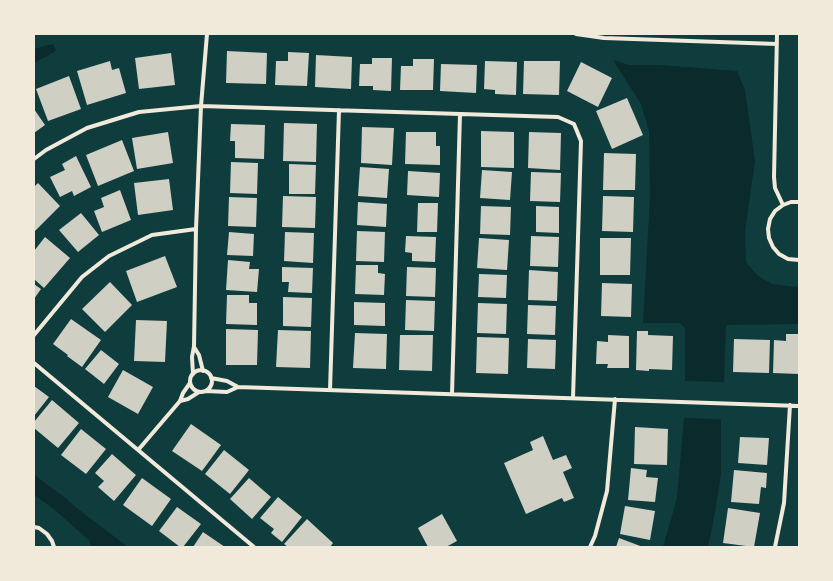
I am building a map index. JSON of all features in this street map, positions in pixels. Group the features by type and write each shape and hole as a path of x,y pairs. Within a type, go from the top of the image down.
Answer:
{"street":[{"path":"139,449 180,401 183,393 190,383 193,374 192,357 194,346 196,228 201,106 207,34"},
{"path":"576,34 604,38 777,44"},
{"path":"777,34 774,177 775,188 783,205"},
{"path":"34,159 46,150 87,128 139,112 201,106 558,118 574,124 582,141 573,398"},
{"path":"330,390 339,110"},
{"path":"452,394 460,114"},
{"path":"799,202 791,202 783,205 775,211 770,219 768,229 769,238 773,247 788,259 799,260"},
{"path":"34,334 82,277 109,256 152,235 196,228"},
{"path":"194,346 199,355 203,371"},
{"path":"34,363 139,449 254,547"},
{"path":"193,374 200,370 207,372 211,378 211,386 206,391"},
{"path":"211,378 228,381 238,388"},
{"path":"190,383 193,389 199,392"},
{"path":"180,401 188,399 199,392 227,392 238,388 799,406"},
{"path":"590,547 595,536 607,491 615,400"},
{"path":"775,547 784,503 790,406"},
{"path":"34,527 39,528 47,534 54,547"}],"water":[{"path":"53,44 56,51 34,63 34,49"},
{"path":"613,60 629,65 660,65 737,71 745,90 755,161 745,231 746,262 758,276 772,284 797,287 799,285 799,324 726,325 724,382 685,381 685,328 680,323 643,323 650,197 649,131 641,104"},
{"path":"684,418 721,419 721,474 708,547 663,547 677,498"},
{"path":"34,474 50,488 128,547 91,547 89,538 75,528 83,520 51,493 44,499 34,493"}],"building":[{"path":"227,51 267,53 266,84 226,83"},
{"path":"288,52 309,53 307,86 275,85 276,61 288,61"},
{"path":"171,53 175,85 139,89 135,58"},
{"path":"316,55 352,57 351,89 315,87"},
{"path":"372,58 392,58 391,91 373,90 373,86 359,86 360,64 372,64"},
{"path":"413,59 434,59 433,90 400,90 401,66 413,66"},
{"path":"110,61 112,70 119,68 126,93 87,105 77,71"},
{"path":"485,61 517,62 516,95 495,94 495,90 484,89"},
{"path":"524,61 560,61 559,95 523,94"},
{"path":"581,62 612,78 598,107 567,91"},
{"path":"441,64 477,65 476,93 440,91"},
{"path":"69,76 81,109 48,121 36,89"},
{"path":"627,98 643,135 612,149 596,111"},
{"path":"34,109 45,125 34,133"},
{"path":"284,123 317,124 316,162 283,161"},
{"path":"231,124 265,125 264,159 235,158 235,141 230,141"},
{"path":"362,127 394,128 392,165 361,163"},
{"path":"481,131 514,132 514,168 481,167"},
{"path":"168,132 173,163 137,169 132,138"},
{"path":"406,132 436,132 436,146 440,146 440,165 405,164"},
{"path":"529,132 561,133 560,170 528,168"},
{"path":"122,140 134,171 98,186 86,155"},
{"path":"604,153 636,154 635,190 603,190"},
{"path":"76,156 91,187 74,196 72,191 60,197 50,177 65,170 62,164"},
{"path":"231,162 258,163 257,194 230,193"},
{"path":"289,164 316,165 315,194 289,194"},
{"path":"360,167 389,169 387,198 358,196"},
{"path":"482,170 512,172 510,200 480,198"},
{"path":"408,171 440,173 439,197 407,195"},
{"path":"531,172 561,173 560,202 530,201"},
{"path":"169,179 173,210 138,215 134,183"},
{"path":"38,183 60,206 34,232 34,187"},
{"path":"120,190 131,220 102,232 94,211 104,207 101,198"},
{"path":"283,196 316,197 315,228 282,227"},
{"path":"603,196 634,197 633,232 602,231"},
{"path":"229,197 257,198 256,227 228,226"},
{"path":"358,202 387,204 386,227 357,225"},
{"path":"418,203 438,203 437,232 417,232"},
{"path":"481,206 511,207 510,235 480,234"},
{"path":"536,206 559,207 559,233 536,232"},
{"path":"81,213 99,235 78,252 59,230"},
{"path":"357,231 385,232 384,262 356,261"},
{"path":"229,232 254,234 253,256 227,255"},
{"path":"285,232 314,233 313,263 284,261"},
{"path":"406,236 436,237 435,262 412,261 412,253 405,252"},
{"path":"531,236 559,237 558,267 530,266"},
{"path":"45,237 70,258 44,288 34,279 34,251"},
{"path":"479,238 509,240 507,270 477,268"},
{"path":"600,238 631,238 630,275 600,275"},
{"path":"165,256 177,287 137,302 126,271"},
{"path":"228,260 250,262 249,269 259,269 257,292 226,290"},
{"path":"356,265 378,265 378,273 385,274 384,295 355,294"},
{"path":"282,267 313,268 312,293 288,292 289,282 282,282"},
{"path":"407,267 436,268 435,297 406,296"},
{"path":"529,270 558,272 557,301 528,300"},
{"path":"479,274 507,275 506,298 478,297"},
{"path":"110,282 132,305 105,332 82,309"},
{"path":"602,283 632,284 631,317 601,316"},
{"path":"34,284 41,289 34,299"},
{"path":"227,295 249,295 249,303 257,303 257,325 226,324"},
{"path":"283,297 312,298 311,327 283,326"},
{"path":"406,300 435,301 434,331 405,330"},
{"path":"354,302 385,303 385,326 354,325"},
{"path":"478,303 507,304 506,334 477,333"},
{"path":"528,305 556,306 555,335 527,334"},
{"path":"71,319 101,340 82,367 53,344"},
{"path":"136,320 167,321 165,362 134,361"},
{"path":"226,329 258,330 257,365 226,365"},
{"path":"278,330 311,331 310,368 276,367"},
{"path":"637,331 648,331 648,335 673,336 672,370 636,370"},
{"path":"355,333 387,334 386,369 353,368"},
{"path":"786,334 799,334 799,374 773,373 774,340 786,341"},
{"path":"400,335 433,335 432,371 399,370"},
{"path":"608,335 629,336 629,368 607,368 608,364 596,364 597,341 608,342"},
{"path":"477,337 509,338 508,374 476,373"},
{"path":"528,339 556,340 555,369 527,368"},
{"path":"734,339 770,340 769,373 733,372"},
{"path":"101,350 119,364 104,384 85,369"},
{"path":"123,370 153,387 138,414 108,397"},
{"path":"34,386 49,397 34,416"},
{"path":"52,400 79,423 58,448 34,428 34,422"},
{"path":"191,424 221,445 202,471 172,451"},
{"path":"635,427 668,429 667,465 634,464"},
{"path":"81,429 106,449 86,474 61,455"},
{"path":"543,436 553,460 566,455 572,468 563,472 574,498 564,502 562,498 526,514 504,463 533,450 530,442"},
{"path":"740,437 769,438 767,465 738,463"},
{"path":"224,450 249,470 230,494 205,474"},
{"path":"112,454 136,475 114,501 98,487 104,481 95,473"},
{"path":"631,468 647,470 646,477 658,478 655,502 628,500"},
{"path":"734,470 767,473 766,488 761,487 759,504 731,502"},
{"path":"142,478 171,499 152,526 123,505"},
{"path":"249,478 271,497 252,519 230,499"},
{"path":"278,497 302,517 282,542 271,533 274,529 260,518"},
{"path":"625,506 655,511 650,540 620,534"},
{"path":"177,507 201,524 183,547 180,547 159,531"},
{"path":"728,508 760,513 754,547 723,543"},
{"path":"442,514 457,541 446,547 428,547 418,528"},
{"path":"307,519 333,543 330,547 288,547 284,544"},
{"path":"203,532 225,547 193,547"},
{"path":"619,538 643,547 616,547"}],"waterway":[{"path":"34,485 59,503 109,547"}]}
